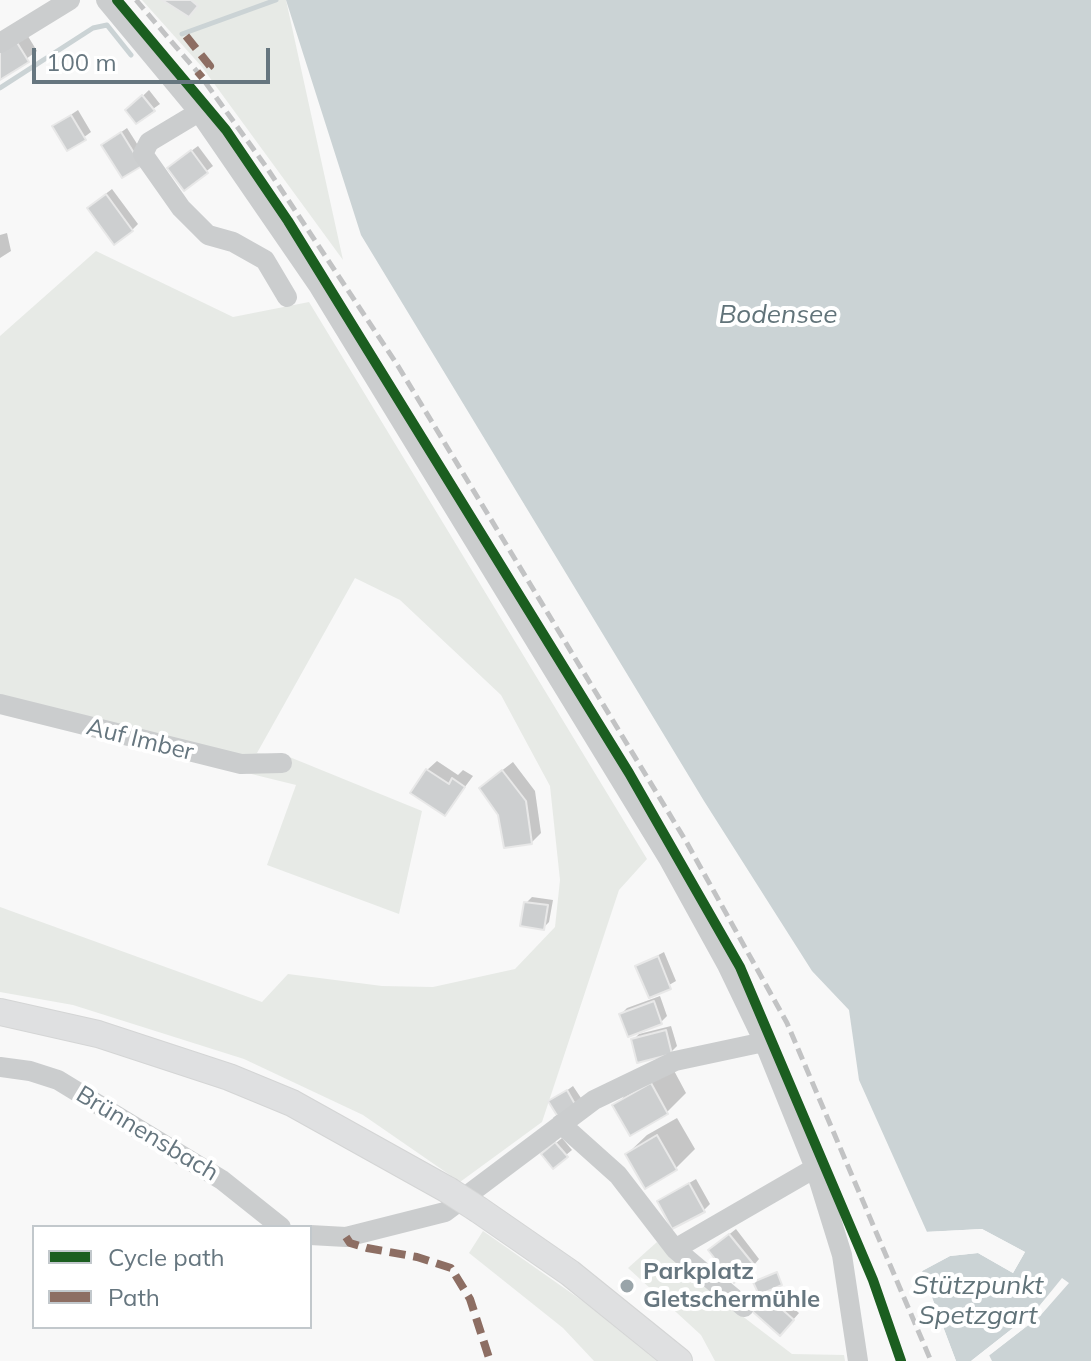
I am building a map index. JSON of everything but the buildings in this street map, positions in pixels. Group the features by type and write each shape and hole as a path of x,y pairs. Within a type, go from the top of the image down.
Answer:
{"main road":[{"path":"0,1012 98,1034 229,1077 292,1103 479,1210 570,1273 679,1361"}],"street":[{"path":"0,43 70,0"},
{"path":"106,0 133,28 254,187 342,323 668,858 727,965 764,1042 815,1168 842,1255 860,1359"},
{"path":"199,112 149,142 143,154 181,208 208,235 233,242 265,260 287,297"},
{"name":"Auf Imber","path":"0,704 241,764 282,763"},
{"path":"312,1235 346,1237 445,1212 594,1100 675,1061 764,1042"},
{"name":"Brünnensbach","path":"0,1067 58,1080 222,1180 278,1225"},
{"path":"561,1124 618,1175 675,1249 744,1307"},
{"path":"675,1249 815,1168"}],"shaded area":[{"path":"142,0 286,0 343,260 202,67"},
{"path":"96,251 233,317 309,302 647,859 619,890 542,1122 460,1182 363,1115 244,1059 73,1005 0,992 0,907 262,1002 288,974 382,986 433,987 515,969 555,927 560,880 550,786 501,695 400,600 355,578 257,753 287,756 422,811 399,914 267,865 296,785 0,712 0,336"},
{"path":"483,1231 584,1302 657,1361 594,1361 563,1328 469,1253"},
{"path":"657,1242 699,1283 792,1354 844,1355 845,1361 715,1361 701,1335 628,1268"}],"water":[{"name":"Bodensee","path":"286,0 1091,0 1091,1361 992,1361 989,1355 1040,1316 1063,1279 1036,1310 971,1361 956,1361 922,1271 950,1256 978,1253 1013,1273 1025,1252 982,1229 927,1232 859,1080 849,1010 812,971 704,801 361,235"}],"pier":[{"path":"982,1229 1025,1252 1013,1273 978,1253 950,1256 922,1271 956,1361 952,1361 918,1269 949,1253 978,1249 1011,1268 1020,1254 981,1233 927,1236 923,1232"},
{"path":"1062,1278 1069,1283 1040,1316 986,1358 971,1361 1036,1310"}],"waterway":[{"path":"182,34 276,0"},
{"path":"0,88 93,28 107,25 131,55"}],"railway":[{"path":"136,0 200,75 267,168 398,366 687,843 787,1023 931,1361"}],"marked path":[{"path":"186,36 210,66 197,77"},
{"path":"346,1237 350,1243 417,1257 451,1268 470,1299 490,1361"}],"cycle path":[{"path":"117,0 226,130 288,221 629,773 740,967 873,1280 901,1361"}],"place":[{"name":"Parkplatz Gletschermühle","path":"627,1286"}],"water label":[{"name":"Stützpunkt Spetzgart","path":"978,1301"}]}
